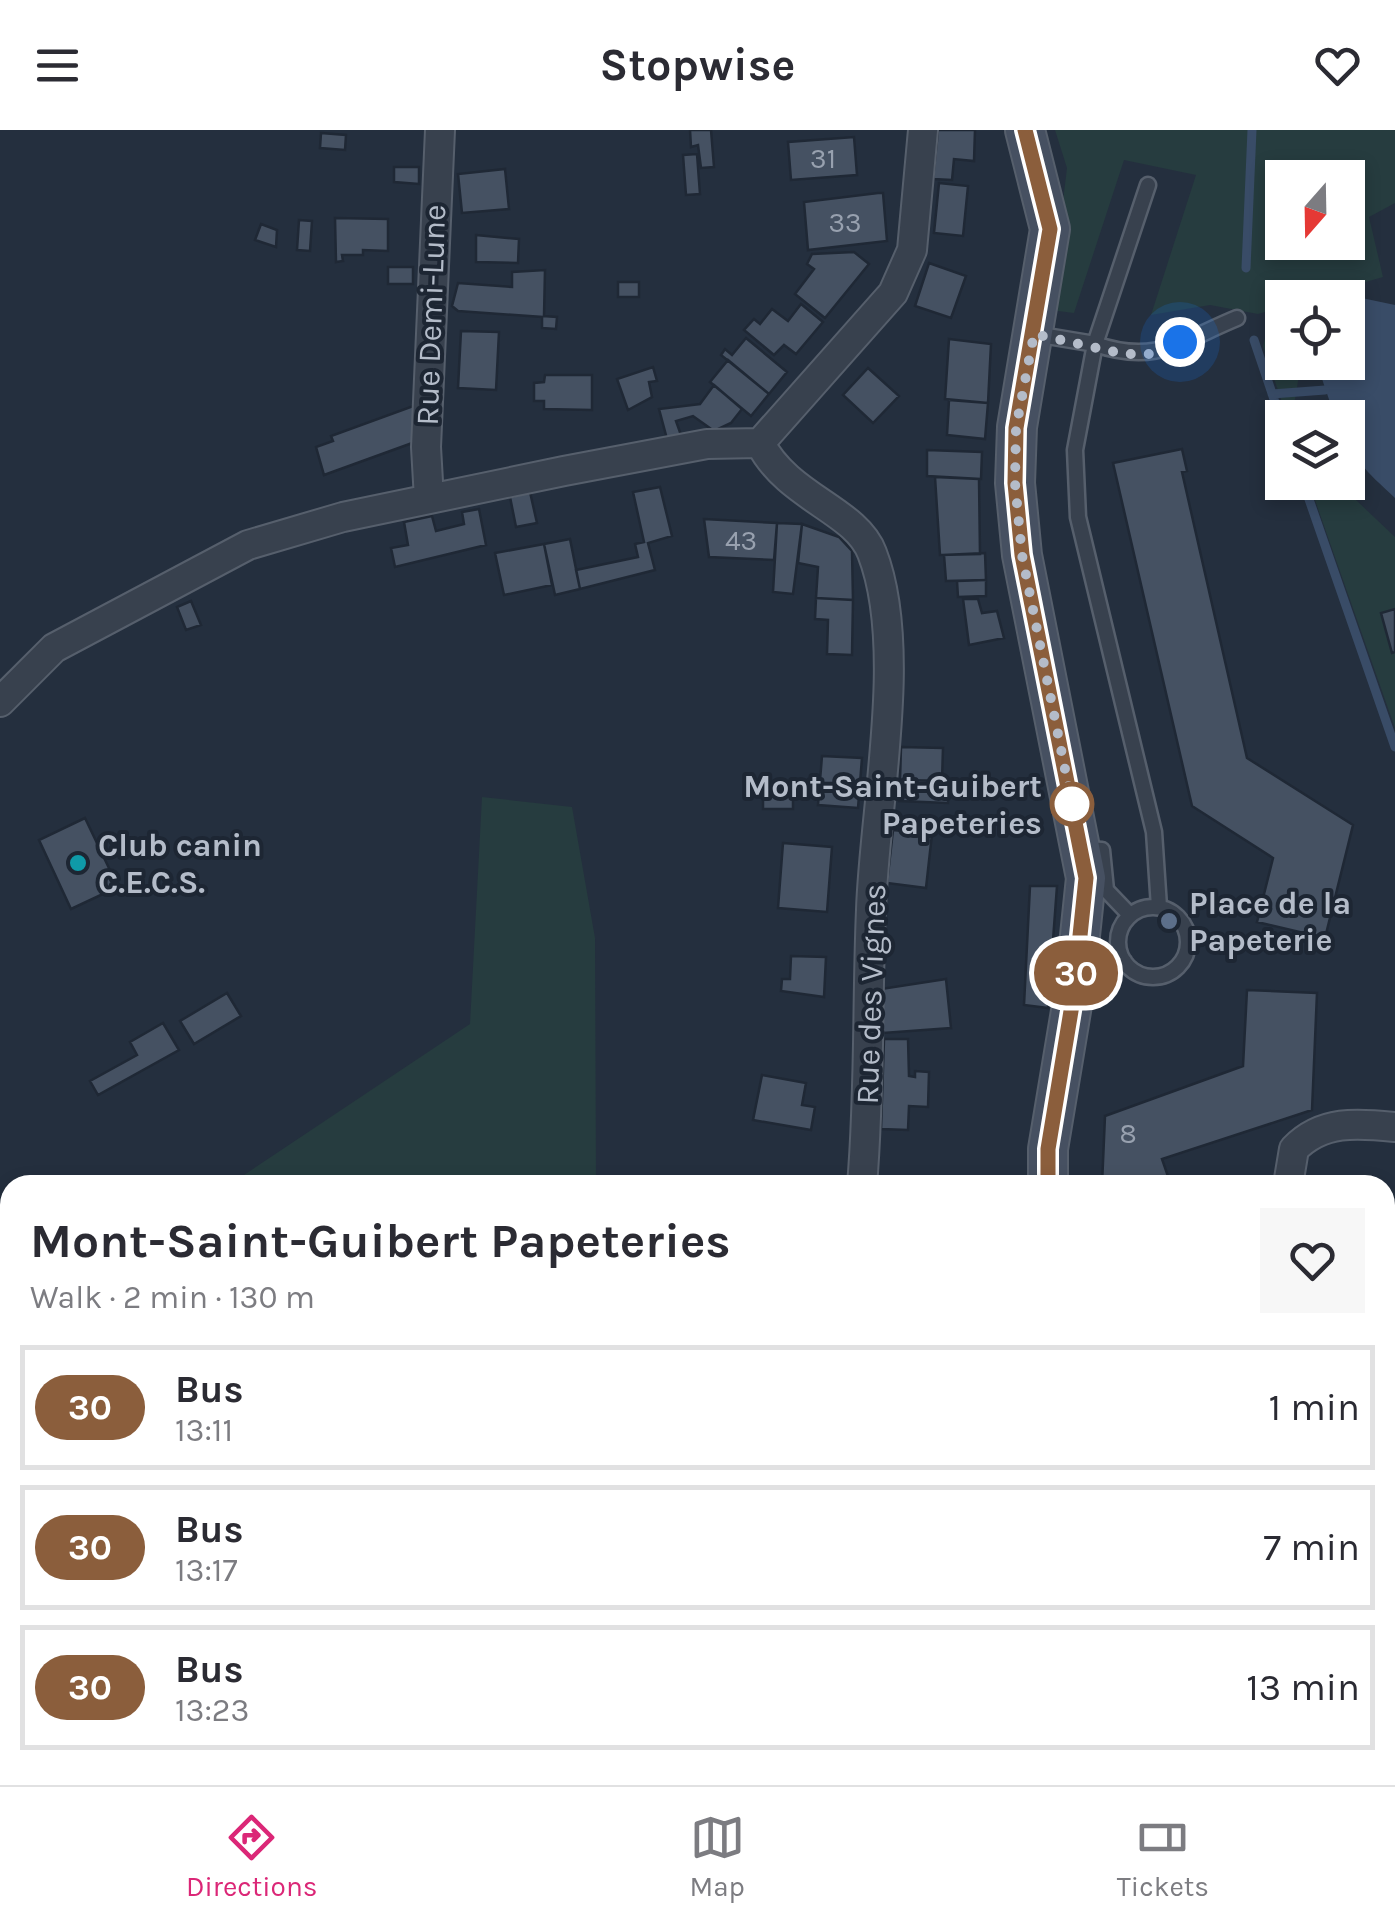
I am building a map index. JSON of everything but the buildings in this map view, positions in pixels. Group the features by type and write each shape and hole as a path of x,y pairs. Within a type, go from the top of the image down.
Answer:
{"street":[{"name":"Rue Demi-Lune","path":"429,499 426,447 440,130"},
{"path":"0,702 54,648 248,545 343,517 429,499 706,444 760,443 893,293 912,250 923,130"},
{"path":"1026,130 1050,229 1016,428 1015,483 1022,555 1086,878 1074,993 1054,1102 1049,1175"},
{"name":"Rue des Vignes","path":"760,443 769,461 794,487 858,530 872,552 882,593 885,742 870,908 870,1094 863,1175"},
{"path":"1290,1175 1294,1150 1320,1130 1335,1125 1395,1127"}],"lane":[{"path":"1148,185 1095,344 1075,450 1078,517 1154,832 1158,907"},
{"path":"1034,334 1095,344 1124,354 1152,354 1237,318"},
{"path":"1080,849 1102,850 1106,890 1130,915"},
{"path":"1158,907 1174,913 1186,930 1188,946 1182,963 1164,976 1135,972 1124,961 1118,942 1130,915 1158,907"},
{"path":"1074,993 1124,961"}],"green space":[{"path":"1055,130 1395,130 1395,203 1369,217 1383,277 1365,282 1265,280 1265,312 1258,314 1210,305 1151,315 1196,175 1124,160 1074,313 1050,310 1067,168"},
{"path":"1274,380 1298,380 1295,400 1281,400"},
{"path":"1315,500 1356,500 1395,537 1395,728"},
{"path":"482,797 572,807 595,938 596,1175 244,1175 470,1024"}],"water":[{"path":"1365,299 1395,305 1395,498 1365,468 1365,400 1329,400 1322,380 1365,380"}],"waterway":[{"path":"1246,268 1252,130"},
{"path":"1254,340 1274,400"},
{"path":"1272,394 1325,390"},
{"path":"1309,500 1395,747"}],"bus line":[{"name":"30","path":"1025,130 1050,229 1016,428 1015,483 1022,555 1086,878 1074,993 1054,1102 1048,1175"}],"place":[{"name":"Mont-Saint-Guibert Papeteries","path":"1072,804"},
{"name":"Club canin C.E.C.S.","path":"78,863"},
{"name":"Place de la Papeterie","path":"1169,921"}],"route":[{"path":"1072,804 1022,555 1015,483 1016,428 1034,334 1095,344 1124,354 1152,354 1180,342"}]}
